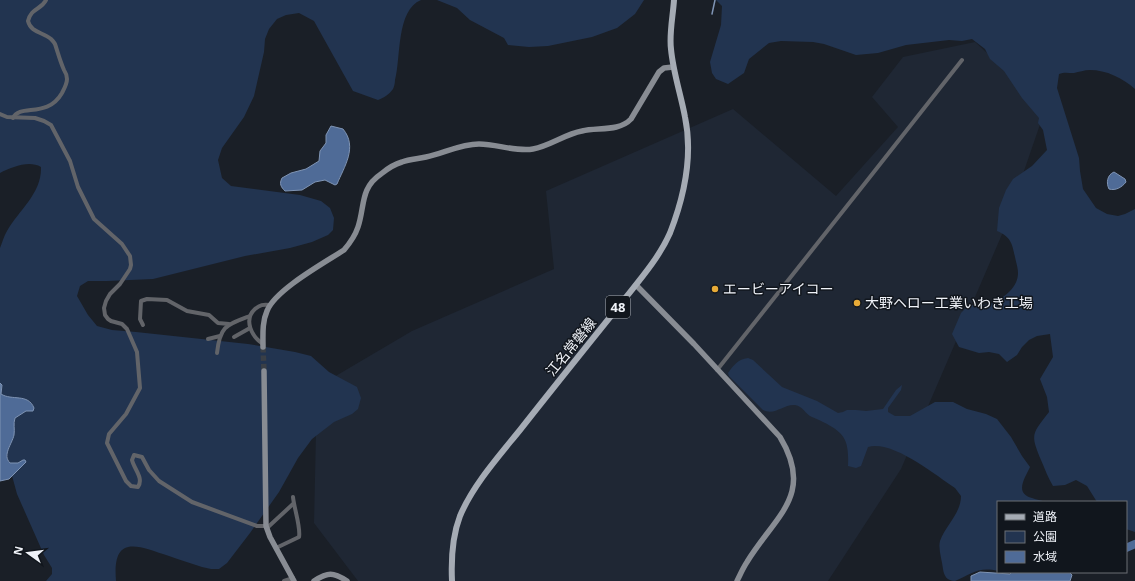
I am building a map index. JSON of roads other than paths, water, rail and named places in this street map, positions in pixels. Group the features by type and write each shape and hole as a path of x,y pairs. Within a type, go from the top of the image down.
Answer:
{"main road":[{"name":"江名常磐線","path":"452,581 451,559 455,530 460,516 472,493 636,285 658,256 669,235 679,207 687,165 687,132 670,48 674,0"}],"street":[{"path":"13,118 15,113 20,111 42,110 48,107 60,96 66,84 67,75 59,59 55,44 47,36 32,29 28,21 31,14 42,6 46,0"},
{"path":"717,370 858,194 962,60"},
{"path":"263,346 264,319 270,305 291,286 349,245 358,228 363,198 366,190 372,181 382,173 402,162 469,145 480,144 519,149 534,149 577,132 609,128 624,124 631,119 659,72 664,68 673,66"},
{"path":"0,114 13,118 35,118 47,123 52,128 70,161 78,187 94,219 122,244 130,256 132,265 120,284 110,294 104,308 105,315 108,319 122,324 127,329 137,352 140,388 126,414 109,434 107,443 126,481 131,486 138,487 140,485 140,476 134,468 132,460 134,456 142,457 149,470 159,481 173,489 180,496 192,502 257,526 267,527 293,504"},
{"path":"636,285 780,437 790,455 793,473 792,492 787,506 747,562 737,581"},
{"path":"143,325 140,319 139,301 147,299 167,300 187,311 209,315 218,323 229,324 250,316"},
{"path":"263,346 254,336 250,328 250,316 252,312 262,305 270,305"},
{"path":"217,353 220,336 229,324"},
{"path":"234,337 250,328"},
{"path":"208,339 220,336"},
{"path":"264,370 267,527 293,580 284,581"},
{"path":"276,548 299,537 293,497"},
{"path":"314,581 326,575 337,574 347,581"}],"water":[{"path":"331,126 343,129 347,136 350,150 346,164 337,184 335,185 325,180 315,182 302,190 285,191 281,185 282,178 291,173 306,169 319,161 320,151 326,143 326,135"},
{"path":"1114,172 1125,179 1126,182 1119,188 1109,189 1108,179"},
{"path":"0,383 2,385 1,394 28,400 34,408 33,411 26,411 15,418 14,435 7,453 10,463 18,463 23,460 26,462 9,479 0,481"},
{"path":"980,572 1010,574 1070,573 1072,575 1070,581 971,581 971,576"}],"waterway":[{"path":"712,14 715,0"},
{"path":"1127,548 1135,544"}],"tunnel":[{"path":"263,347 264,371"}],"place":[{"name":"エービーアイコー","path":"715,289"},
{"name":"大野ヘロー工業いわき工場","path":"857,303"}]}
